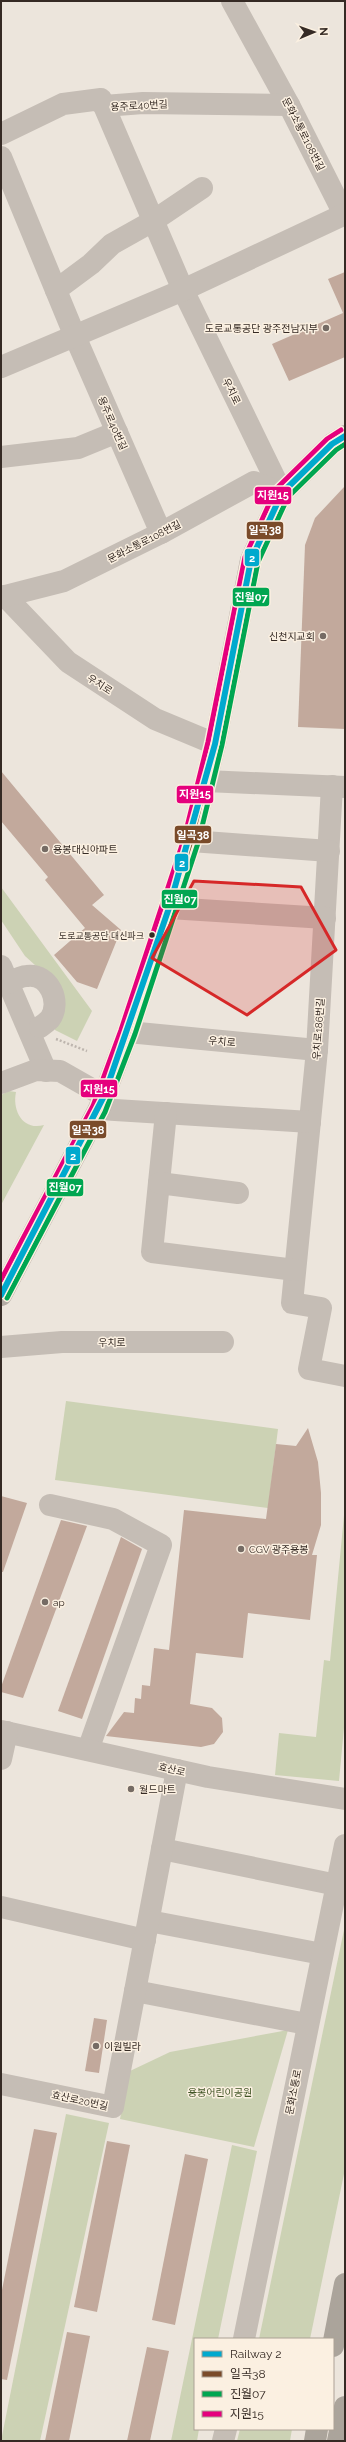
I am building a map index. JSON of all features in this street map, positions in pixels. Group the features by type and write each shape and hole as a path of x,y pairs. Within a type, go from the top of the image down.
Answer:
{"highway":[{"path":"334,2341 345,2284"},
{"path":"338,2441 345,2407"},
{"path":"315,2441 317,2430"}],"main road":[{"path":"1,1294 101,1103 128,1032 191,841 215,744 251,560 282,493 332,444 345,436"}],"street":[{"name":"문화소통로108번길","path":"1,367 74,334 183,290 345,214 289,105 232,1"},
{"name":"용주로40번길","path":"1,134 63,104 101,99 104,106 143,103 289,105"},
{"path":"104,106 183,290"},
{"name":"용주로40번길","path":"1,157 74,334 162,533"},
{"path":"56,290 91,264 112,244 153,221 202,188"},
{"name":"우치로","path":"183,290 282,493"},
{"path":"1,457 78,448 117,432"},
{"name":"문화소통로108번길","path":"3,597 64,581 162,533 254,482 282,493"},
{"name":"우치로","path":"3,597 68,662 155,719 215,744"},
{"name":"우치로186번길","path":"206,781 339,787 329,851 317,1050 292,1303 321,1308 309,1369 345,1376"},
{"path":"191,841 329,851"},
{"path":"169,908 325,918"},
{"path":"5,974 37,1035 46,1071"},
{"path":"5,974 36,976 45,981 51,989 54,999 53,1010 50,1019 37,1035"},
{"name":"우치로","path":"128,1032 317,1050"},
{"path":"1,1083 36,1070 60,1071 101,1103 166,1113 310,1122"},
{"path":"166,1113 152,1252 295,1270"},
{"path":"159,1183 238,1193"},
{"name":"우치로","path":"1,1347 62,1342 223,1342"},
{"path":"50,1505 113,1519 161,1545 88,1750"},
{"path":"1,1759 4,1732"},
{"name":"효산로","path":"4,1732 177,1770 272,1788 345,1799"},
{"name":"효산로20번길","path":"1,2084 113,2107 177,1770"},
{"name":"문화소통로","path":"244,2338 307,2024 345,1845"},
{"path":"162,1849 337,1885"},
{"path":"1,1907 59,1920 147,1930 322,1954"},
{"path":"135,1991 307,2024"},
{"path":"223,2441 226,2430"}],"path":[{"path":"37,1035 50,1037 87,1050"}],"highlighted area":[{"path":"194,881 301,887 336,950 247,1015 152,958"}],"green space":[{"path":"1,887 92,1011 77,1041 55,1030 53,1023 57,985 25,956 1,920"},
{"path":"9,1091 16,1092 16,1106 21,1118 25,1122 30,1125 44,1125 1,1205 1,1095"},
{"path":"66,1401 278,1429 268,1508 55,1480"},
{"path":"345,1505 345,1717 339,1781 275,1775 279,1733 316,1737 324,1660 330,1661"},
{"path":"345,1925 345,2169 310,2338 259,2338"},
{"name":"용봉어린이공원","path":"288,2030 254,2147 120,2119 130,2071 170,2052"},
{"path":"66,2114 109,2123 40,2441 1,2441"},
{"path":"232,2145 257,2151 218,2338 194,2338 194,2430 199,2430 197,2441 171,2441"},
{"path":"240,2430 292,2430 290,2441 237,2441"}],"building":[{"name":"도로교통공단 광주전남지부","path":"345,272 345,357 289,381 272,344 343,313 328,279"},
{"name":"신천지교회","path":"345,486 345,729 298,727 305,545 315,518"},
{"name":"용봉대신아파트","path":"1,771 104,895 92,905 121,930 97,989 77,982 54,955 85,928 45,880 48,877 1,821"},
{"path":"308,1428 318,1462 321,1493 321,1525 312,1555 317,1555 310,1620 248,1613 243,1658 196,1653 190,1704 212,1708 222,1718 223,1732 214,1744 201,1747 106,1736 124,1712 134,1713 135,1698 141,1699 142,1685 150,1686 154,1648 169,1650 184,1510 266,1519 276,1444 296,1446"},
{"path":"1,1496 27,1503 3,1572 1,1572"},
{"name":"ap","path":"61,1520 87,1526 23,1698 1,1692 1,1687"},
{"name":"ap","path":"121,1537 142,1549 82,1719 58,1711"},
{"name":"이원빌라","path":"94,2018 107,2020 99,2073 85,2071"},
{"path":"34,2129 57,2133 7,2380 1,2379 1,2295"},
{"path":"107,2141 130,2145 97,2312 74,2307"},
{"path":"185,2154 208,2159 175,2325 152,2320"},
{"path":"67,2332 90,2336 69,2441 45,2441"},
{"path":"147,2347 169,2351 150,2441 127,2441"}],"rail line":[{"name":"2","path":"1,1295 104,1096 169,908 215,744 251,560 282,493 332,444 345,436"}],"transit line":[{"name":"지원15","path":"1,1280 93,1106 121,1030 184,839 208,742 245,557 276,489 327,439 341,430"},
{"name":"일곡38","path":"1,1295 99,1109 128,1032 191,841 215,744 251,560 282,493 332,444 345,436"},
{"name":"진월07","path":"7,1298 105,1112 135,1034 198,843 222,745 258,562 288,497 336,450 345,444"}],"place":[{"name":"도로교통공단 광주전남지부","path":"326,328"},
{"name":"신천지교회","path":"323,636"},
{"name":"용봉대신아파트","path":"45,849"},
{"name":"도로교통공단 대신파크","path":"152,935"},
{"name":"CGV 광주용봉","path":"241,1549"},
{"name":"ap","path":"45,1602"},
{"name":"월드마트","path":"131,1789"},
{"name":"이원빌라","path":"96,2046"}]}
